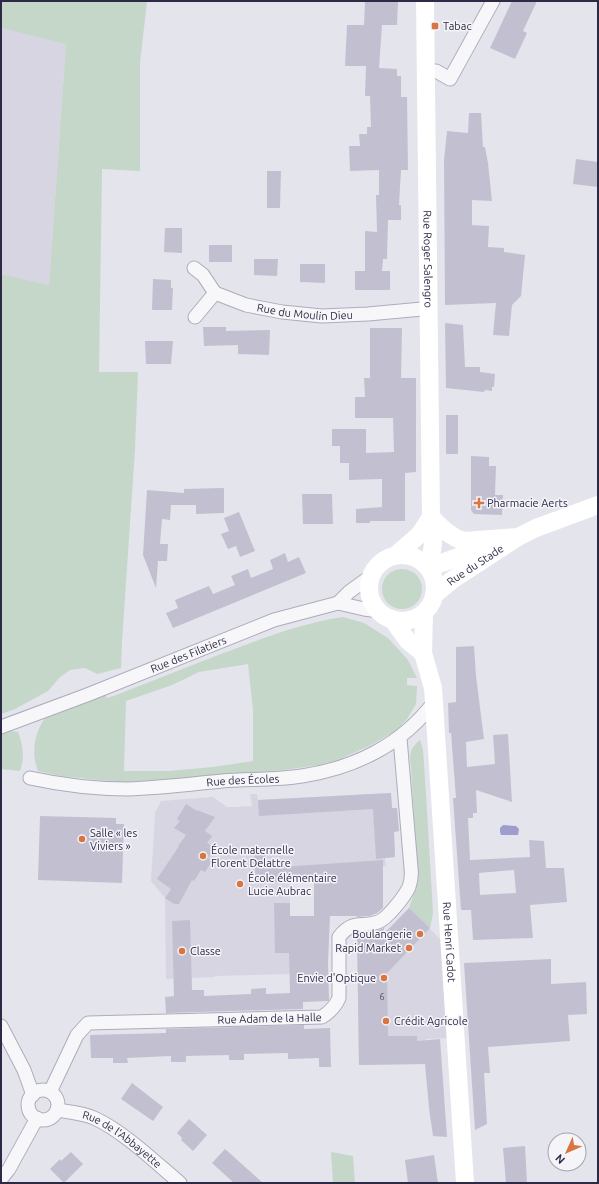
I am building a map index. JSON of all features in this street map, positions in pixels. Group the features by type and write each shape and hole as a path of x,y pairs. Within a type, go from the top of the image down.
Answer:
{"main road":[{"name":"Rue Roger Salengro","path":"425,1 432,517 434,530 431,558 427,566"},
{"name":"Rue du Stade","path":"434,595 452,580 518,537 536,528 598,505"},
{"name":"Rue du Stade","path":"432,517 456,539 464,541 518,537"},
{"path":"396,555 420,534 432,517"},
{"name":"Rue du Stade","path":"427,566 448,562 472,552 497,538"},
{"path":"385,615 400,621 408,620 424,613 432,602 434,595 434,580 427,566 413,556 405,554 396,555 378,564 369,582 370,595 375,606 408,641 423,653"},
{"name":"Rue Henri Cadot","path":"424,613 423,653 433,688 465,1183"}],"street":[{"path":"426,71 436,71 450,79 493,1"},
{"path":"194,268 203,276 215,293 194,317"},
{"name":"Rue du Moulin Dieu","path":"215,293 246,305 282,312 322,316 368,314 422,309 429,306"},
{"name":"Rue des Filatiers","path":"1,727 87,695 274,620 338,603 348,592 371,576"},
{"path":"338,603 385,615"},
{"name":"Rue des Écoles","path":"30,778 54,783 110,789 128,789 302,776 337,768 369,756 400,738 413,726 434,702"},
{"name":"Rue Adam de la Halle","path":"50,1092 77,1035 88,1023 322,1017 336,1006 339,998 339,938 345,930 352,926 378,922 386,918 408,889 411,880 400,738"},
{"path":"1,1026 24,1070 33,1095"},
{"path":"41,1090 50,1092 56,1098 58,1106 57,1110 49,1119 37,1118 30,1112 30,1098 41,1090"},
{"name":"Rue de l'Abbayette","path":"57,1110 92,1117 109,1126 121,1134 180,1183"},
{"path":"1,1179 9,1169 37,1118"}],"shaded area":[{"path":"1,28 66,43 49,285 1,274"},
{"name":"École élémentaire Lucie Aubrac","path":"391,793 392,808 397,808 399,831 394,832 395,857 385,858 386,866 378,866 378,875 290,881 290,974 166,979 165,898 151,881 155,813 161,801 213,797 227,807 237,807 252,806 250,794 257,794 258,800"},
{"path":"409,908 443,942 449,1038 426,1039 427,1064 359,1065 357,931 386,931"}],"green space":[{"path":"1,1 147,1 140,63 140,171 102,169 99,372 138,372 135,449 121,668 97,674 85,668 70,670 60,677 48,691 15,709 1,714 1,274 49,285 66,44 1,28"},
{"path":"402,569 416,575 422,589 416,603 402,609 388,603 382,589 388,575"},
{"path":"343,617 364,623 388,638 408,660 417,678 407,678 407,685 417,686 416,704 407,719 397,730 371,745 340,759 320,765 283,770 127,783 61,776 38,771 34,751 38,730 45,718 105,695 107,698 114,696 266,637 296,627","holes":["248,664 253,710 253,761 213,767 169,771 124,771 126,701 172,685 199,672"]},
{"path":"11,731 18,732 21,742 23,756 20,771 1,769 1,735"},
{"path":"420,740 423,750 433,913 430,928 409,908 418,882 410,755 414,746"},
{"path":"331,1152 353,1156 355,1183 333,1183"}],"water":[{"path":"503,825 516,826 519,829 518,835 501,835 500,828"}],"building":[{"path":"365,1 398,1 397,25 382,25 379,68 397,69 397,76 401,76 401,97 407,97 408,170 401,170 399,205 401,205 401,220 388,220 387,259 383,259 382,271 390,271 390,290 355,290 355,271 365,271 365,231 377,232 376,195 379,195 379,170 350,171 349,146 360,146 359,134 367,134 367,127 371,127 370,96 365,96 366,66 345,66 347,25 364,25"},
{"path":"512,1 537,1 523,31 527,33 515,59 490,48"},
{"path":"469,113 481,113 483,147 485,147 488,163 492,201 472,200 472,225 489,226 488,247 504,248 504,252 525,255 521,296 512,305 509,336 493,335 496,303 445,305 444,160 447,131 468,133"},
{"path":"576,159 598,162 598,187 573,184"},
{"path":"267,171 281,171 280,208 267,208"},
{"path":"165,228 182,228 182,253 164,252"},
{"path":"209,245 232,245 232,262 209,262"},
{"path":"254,259 278,259 277,276 254,275"},
{"path":"300,264 325,264 325,283 300,282"},
{"path":"153,279 171,280 171,288 173,288 172,310 152,310"},
{"path":"445,323 463,325 465,367 480,367 480,372 495,374 494,387 492,387 492,391 485,390 484,392 446,388"},
{"path":"203,327 226,327 226,331 270,330 269,355 238,354 238,345 204,346"},
{"path":"370,328 402,328 401,378 416,378 416,472 405,473 405,521 370,521 370,523 356,523 356,509 382,507 382,479 349,480 349,463 340,463 340,446 332,446 332,429 366,429 366,453 394,452 393,418 355,418 355,397 365,397 364,378 370,378"},
{"path":"145,341 173,341 171,364 146,364"},
{"path":"446,415 458,415 458,454 446,454"},
{"path":"471,456 489,457 489,466 496,466 495,495 503,495 502,515 474,514 471,510"},
{"path":"224,488 224,513 196,514 196,505 171,505 170,520 162,519 160,544 168,544 167,561 158,561 156,588 143,555 147,490 184,493 184,489"},
{"path":"302,494 332,494 333,524 303,524"},
{"path":"239,512 255,551 240,557 236,546 228,549 221,534 229,531 224,518"},
{"path":"285,553 288,562 299,557 306,573 173,628 166,613 178,608 175,600 209,586 213,594 235,585 231,576 248,569 251,578 273,569 270,560"},
{"path":"474,646 476,676 484,739 466,742 467,767 495,764 493,735 508,734 512,802 476,790 477,813 473,813 473,818 468,818 470,860 530,857 529,840 544,841 546,868 564,868 567,902 530,905 533,938 473,940 471,910 461,910 453,798 456,798 451,733 449,733 448,703 456,702 456,647","holes":["514,870 516,893 480,895 479,873"]},
{"path":"391,793 392,808 397,808 399,831 394,832 395,857 376,859 373,809 259,816 258,800"},
{"path":"186,804 197,811 215,817 205,831 212,836 207,843 215,848 208,858 212,861 205,872 201,870 194,881 192,880 179,904 174,904 165,898 171,889 157,879 186,835 174,828 180,821 177,819"},
{"name":"Salle « les Viviers »","path":"40,816 116,818 116,824 124,824 122,883 38,880"},
{"path":"265,849 266,868 383,860 383,908 370,916 330,916 328,963 329,1000 303,1002 303,1009 166,1013 165,997 174,996 172,921 190,920 192,990 204,990 204,996 251,994 251,989 266,988 266,994 290,993 289,953 275,953 274,903 290,903 290,916 314,916 314,879 256,883 254,850"},
{"path":"409,908 430,928 387,973 388,1036 417,1036 417,1041 440,1039 447,1137 433,1136 425,1064 359,1065 357,933 373,932 384,928 384,934"},
{"path":"551,959 551,984 586,982 587,1014 568,1015 570,1041 488,1047 490,1073 484,1073 487,1124 475,1130 464,963"},
{"path":"304,1025 304,1029 330,1028 331,1067 319,1067 319,1058 288,1059 288,1053 244,1054 244,1060 229,1060 229,1055 186,1056 186,1062 171,1062 171,1056 127,1058 128,1063 113,1063 113,1058 91,1058 90,1035 166,1033 166,1029"},
{"path":"132,1083 163,1107 153,1121 121,1099"},
{"path":"189,1119 207,1135 193,1151 181,1140 182,1138 177,1133"},
{"path":"525,1146 527,1183 506,1183 503,1148"},
{"path":"225,1149 263,1183 234,1183 212,1163"},
{"path":"71,1152 83,1164 64,1183 50,1169 60,1159 61,1161"},
{"path":"434,1155 438,1183 408,1183 405,1160"}],"place":[{"name":"Tabac","path":"435,26"},
{"name":"Pharmacie Aerts","path":"479,503"},
{"name":"Salle « les Viviers »","path":"82,839"},
{"name":"École maternelle Florent Delattre","path":"203,856"},
{"name":"École élémentaire Lucie Aubrac","path":"240,884"},
{"name":"Boulangerie","path":"420,934"},
{"name":"Rapid Market","path":"409,948"},
{"name":"Classe","path":"182,951"},
{"name":"Envie d'Optique","path":"384,978"},
{"name":"Crédit Agricole","path":"386,1021"}]}
